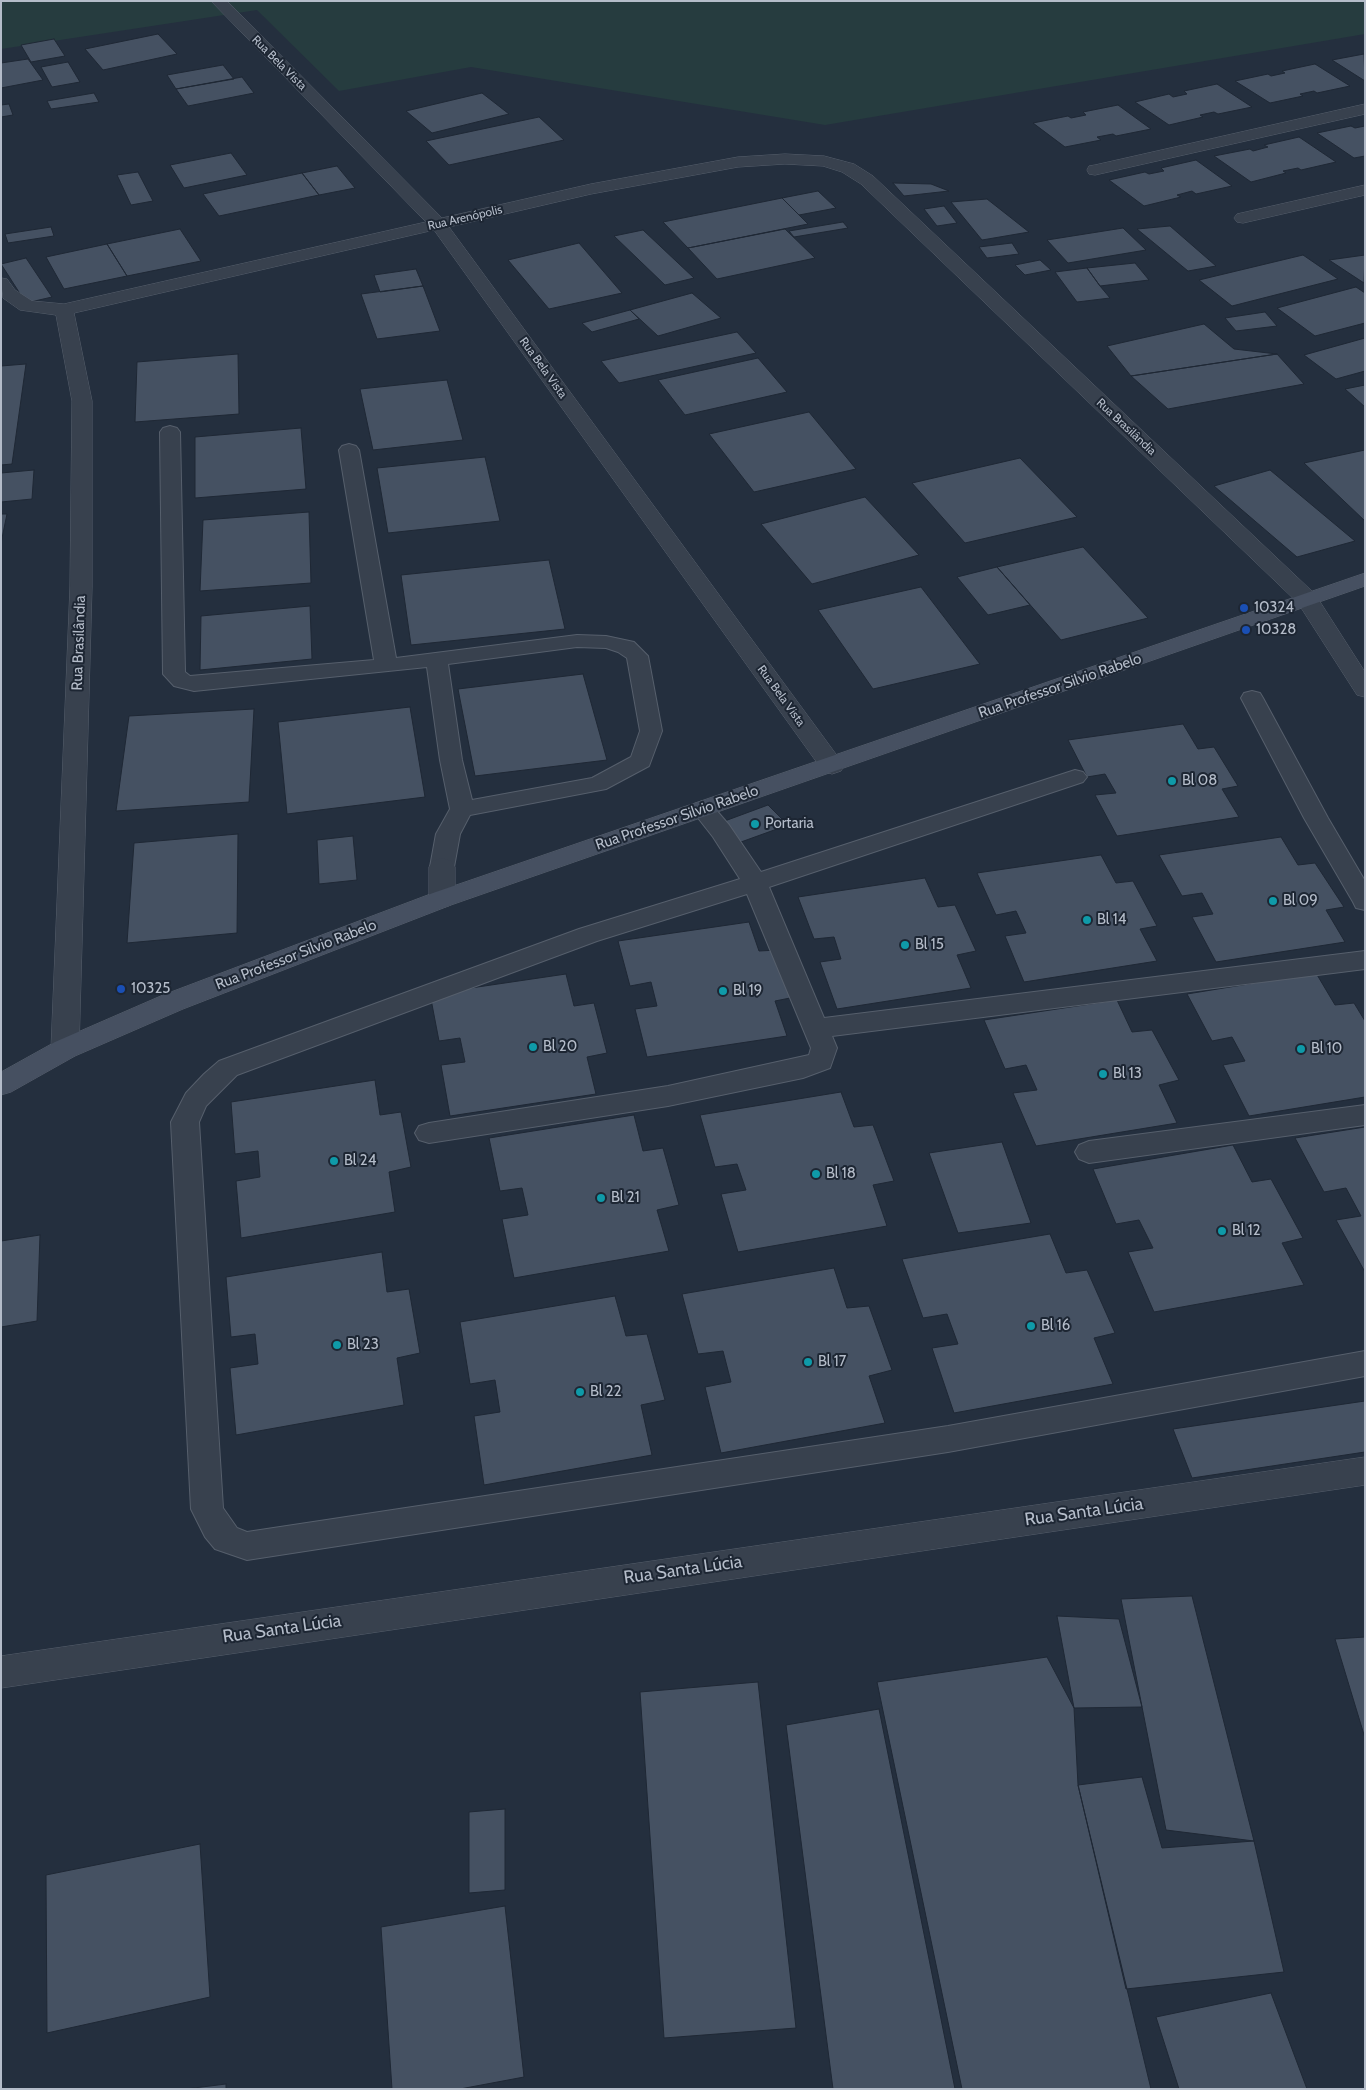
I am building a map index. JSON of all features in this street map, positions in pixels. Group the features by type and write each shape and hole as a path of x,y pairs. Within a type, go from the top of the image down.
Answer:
{"main road":[{"name":"Rua Professor Silvio Rabelo","path":"1,1085 65,1049 173,1002 442,899 832,766 1365,579"}],"street":[{"name":"Rua Bela Vista","path":"218,1 440,225 832,766"},
{"path":"1095,170 1365,110"},
{"name":"Rua Arenópolis","path":"64,310 591,189 738,162 785,159 824,161 848,168 867,180"},
{"name":"Rua Brasilândia","path":"867,180 1308,599 1365,690"},
{"path":"1243,218 1365,190"},
{"path":"1,283 9,294 27,306 64,310"},
{"name":"Rua Brasilândia","path":"64,310 82,401 81,587 65,1049"},
{"path":"442,867 442,899"},
{"name":"Rua Santa Lúcia","path":"1,1672 101,1655 1365,1471"}],"lane":[{"path":"170,432 174,674 182,681 194,684 437,661 577,641 606,642 626,647 637,656 651,731 642,761 598,784 462,808"},
{"path":"350,450 386,666"},
{"path":"437,661 451,760 462,808 448,834 442,867"},
{"path":"1252,698 1316,818 1365,902"},
{"path":"1075,777 755,883 588,935 228,1068 196,1100 186,1122 192,1265 207,1509 216,1527 226,1539 247,1546 472,1513 948,1438 1365,1363"},
{"path":"429,1133 668,1096 803,1068 821,1061 825,1054 817,1028 755,883 721,831 703,809"},
{"path":"817,1028 1365,960"},
{"path":"1089,1152 1365,1115"}],"green space":[{"path":"1,1 1365,1 1365,34 825,125 471,67 339,91 257,10 1,49"}],"building":[{"path":"158,34 177,54 103,70 85,49"},
{"path":"54,39 65,56 31,62 21,45"},
{"path":"1364,54 1365,81 1332,60"},
{"path":"28,59 43,80 1,88 1,63"},
{"path":"68,62 80,82 52,87 41,67"},
{"path":"1315,64 1350,86 1317,93 1314,91 1300,94 1303,96 1270,103 1235,81 1268,74 1271,76 1285,73 1282,71"},
{"path":"223,65 234,79 176,89 167,75"},
{"path":"242,77 254,93 188,106 176,89"},
{"path":"1217,84 1252,107 1218,114 1214,112 1200,115 1203,117 1169,125 1135,102 1169,94 1173,97 1187,94 1184,91"},
{"path":"94,93 99,102 51,109 47,101"},
{"path":"482,93 509,114 432,133 406,111"},
{"path":"9,104 13,115 1,117 1,105"},
{"path":"1118,105 1151,129 1116,136 1113,134 1097,137 1101,140 1065,147 1033,123 1068,116 1071,118 1086,115 1083,112"},
{"path":"539,117 564,140 449,165 426,141"},
{"path":"1351,126 1355,128 1365,126 1365,156 1354,158 1317,133"},
{"path":"1299,137 1336,162 1301,170 1298,168 1283,171 1286,173 1251,182 1214,156 1250,149 1253,151 1268,147 1264,145"},
{"path":"231,153 247,175 184,188 170,165"},
{"path":"1196,160 1232,186 1196,194 1192,191 1177,195 1181,197 1144,206 1109,180 1145,172 1149,174 1164,171 1161,168"},
{"path":"337,166 355,188 319,195 302,173"},
{"path":"138,172 153,201 131,205 117,175"},
{"path":"302,173 319,195 219,216 203,194"},
{"path":"893,183 931,184 949,191 904,196"},
{"path":"818,191 836,208 799,215 782,198"},
{"path":"782,198 808,224 688,248 663,222"},
{"path":"987,199 1029,232 982,240 951,202"},
{"path":"944,206 957,223 937,226 924,209"},
{"path":"843,222 848,228 794,237 789,231"},
{"path":"1170,226 1216,266 1188,271 1137,229"},
{"path":"51,227 54,236 8,243 5,234"},
{"path":"1123,228 1146,250 1068,263 1047,240"},
{"path":"180,229 201,261 127,276 107,244"},
{"path":"785,229 815,258 717,279 688,248"},
{"path":"643,230 694,278 665,285 614,236"},
{"path":"579,243 622,293 549,309 508,260"},
{"path":"1012,243 1019,254 987,258 979,247"},
{"path":"107,244 127,276 64,289 46,257"},
{"path":"1303,255 1338,279 1232,306 1199,280"},
{"path":"1365,255 1364,283 1329,260"},
{"path":"26,258 52,297 26,303 1,264"},
{"path":"1040,260 1051,270 1025,275 1015,265"},
{"path":"1135,263 1149,280 1100,286 1087,268"},
{"path":"1087,268 1110,298 1077,302 1055,272"},
{"path":"416,269 423,286 380,292 374,275"},
{"path":"423,286 440,331 377,339 361,294"},
{"path":"1356,287 1365,293 1365,323 1315,336 1277,308"},
{"path":"692,293 721,318 658,336 630,310"},
{"path":"630,310 639,319 592,332 582,323"},
{"path":"1265,312 1277,326 1236,331 1225,318"},
{"path":"1204,324 1234,349 1277,354 1131,376 1107,346"},
{"path":"737,332 756,353 619,383 601,361"},
{"path":"1365,338 1365,371 1336,379 1304,355"},
{"path":"238,354 239,414 135,422 137,362"},
{"path":"1277,354 1304,384 1168,409 1131,376"},
{"path":"758,358 787,392 685,415 658,380"},
{"path":"26,364 12,464 1,465 1,366"},
{"path":"447,380 463,440 373,450 360,389"},
{"path":"1365,385 1365,407 1345,389"},
{"path":"809,412 856,469 754,492 709,434"},
{"path":"301,428 306,489 195,498 195,437"},
{"path":"1365,450 1365,521 1304,463"},
{"path":"485,457 500,521 388,533 377,468"},
{"path":"1020,458 1077,517 965,543 912,483"},
{"path":"34,470 32,499 1,502 1,473"},
{"path":"1270,470 1355,541 1297,557 1214,486"},
{"path":"865,497 919,555 812,584 761,524"},
{"path":"309,512 311,583 200,591 203,520"},
{"path":"1,514 7,514 1,543"},
{"path":"1083,547 1148,618 1061,640 997,567"},
{"path":"549,560 565,629 411,645 401,575"},
{"path":"997,567 1030,605 988,615 957,577"},
{"path":"921,587 980,664 873,689 818,610"},
{"path":"310,606 312,659 200,670 201,616"},
{"path":"583,674 607,760 475,776 458,689"},
{"path":"410,707 425,797 287,814 278,722"},
{"path":"254,709 249,802 116,811 129,716"},
{"name":"Bl 08","path":"1183,724 1198,749 1214,747 1238,786 1222,789 1239,817 1117,836 1095,795 1116,793 1105,774 1087,777 1068,740"},
{"name":"Portaria","path":"768,805 788,825 741,842 722,822"},
{"path":"238,834 237,933 127,943 134,843"},
{"path":"353,836 357,880 319,884 317,840"},
{"name":"Bl 09","path":"1281,837 1298,865 1315,863 1344,907 1326,910 1345,942 1216,962 1192,917 1213,914 1202,893 1182,896 1159,855"},
{"name":"Bl 14","path":"1101,855 1116,883 1133,881 1157,926 1140,929 1157,961 1024,982 1005,936 1026,933 1016,911 996,915 977,873"},
{"name":"Bl 15","path":"925,878 938,907 955,905 976,951 957,955 971,988 837,1009 820,962 841,959 834,937 814,939 798,897"},
{"name":"Bl 19","path":"749,922 759,951 778,950 795,997 775,1001 787,1036 647,1057 635,1009 657,1006 651,982 630,986 618,941"},
{"name":"Bl 10","path":"1316,973 1335,1005 1354,1003 1365,1021 1365,1097 1249,1116 1223,1065 1245,1061 1232,1037 1212,1041 1187,994"},
{"name":"Bl 20","path":"566,974 574,1006 594,1003 607,1053 587,1057 596,1094 450,1116 441,1065 465,1062 460,1038 439,1041 430,994"},
{"name":"Bl 13","path":"1117,1000 1132,1032 1152,1030 1179,1080 1159,1085 1177,1123 1036,1146 1013,1093 1037,1090 1026,1065 1005,1069 984,1020"},
{"name":"Bl 24","path":"375,1080 380,1115 401,1112 411,1167 389,1172 395,1212 241,1238 236,1181 260,1177 258,1151 235,1154 231,1102"},
{"name":"Bl 18","path":"841,1092 854,1127 873,1125 894,1181 873,1185 887,1226 738,1252 721,1194 746,1190 737,1164 715,1167 700,1115"},
{"name":"Bl 21","path":"634,1115 643,1151 663,1148 679,1205 657,1210 669,1251 514,1278 502,1219 528,1215 522,1188 500,1191 489,1138"},
{"path":"1365,1127 1365,1272 1336,1220 1361,1216 1346,1188 1324,1192 1295,1138"},
{"path":"1002,1142 1031,1223 958,1233 929,1153"},
{"name":"Bl 12","path":"1233,1145 1252,1182 1271,1179 1303,1238 1282,1243 1304,1285 1154,1312 1128,1252 1153,1248 1139,1220 1116,1224 1093,1169"},
{"name":"Bl 16","path":"1050,1234 1066,1273 1087,1270 1115,1333 1094,1338 1113,1384 954,1413 932,1348 958,1344 947,1314 923,1318 902,1259"},
{"path":"40,1235 37,1321 1,1327 1,1241"},
{"name":"Bl 23","path":"382,1252 387,1292 409,1289 420,1353 397,1358 404,1405 236,1435 230,1368 258,1364 255,1334 231,1337 226,1277"},
{"name":"Bl 17","path":"834,1268 847,1308 869,1306 892,1370 869,1376 885,1423 721,1453 705,1387 731,1382 723,1351 698,1354 682,1294"},
{"name":"Bl 22","path":"615,1296 626,1336 647,1334 665,1400 641,1405 652,1455 484,1485 474,1416 500,1412 495,1380 470,1384 460,1322"},
{"path":"1365,1401 1365,1452 1192,1478 1173,1429"},
{"path":"1192,1596 1254,1841 1166,1830 1121,1599"},
{"path":"1057,1616 1119,1619 1142,1707 1074,1708"},
{"path":"1365,1637 1365,1738 1335,1639"},
{"path":"1047,1657 1074,1708 1078,1785 1151,2089 962,2089 877,1682"},
{"path":"758,1682 796,2028 664,2038 640,1692"},
{"path":"879,1709 955,2089 833,2089 786,1725"},
{"path":"1142,1777 1162,1848 1254,1841 1284,1972 1126,1989 1078,1785"},
{"path":"505,1809 505,1890 469,1893 469,1812"},
{"path":"200,1844 210,1997 47,2033 46,1875"},
{"path":"505,1906 524,2077 460,2089 392,2089 381,1927"},
{"path":"1271,1993 1307,2089 1179,2089 1156,2017"},
{"path":"226,2084 226,2089 186,2089"}],"place":[{"name":"10324","path":"1244,608"},
{"name":"10328","path":"1246,630"},
{"name":"Bl 08","path":"1172,781"},
{"name":"Portaria","path":"755,824"},
{"name":"Bl 09","path":"1273,901"},
{"name":"Bl 14","path":"1087,920"},
{"name":"Bl 15","path":"905,945"},
{"name":"10325","path":"121,989"},
{"name":"Bl 19","path":"723,991"},
{"name":"Bl 20","path":"533,1047"},
{"name":"Bl 10","path":"1301,1049"},
{"name":"Bl 13","path":"1103,1074"},
{"name":"Bl 24","path":"334,1161"},
{"name":"Bl 18","path":"816,1174"},
{"name":"Bl 21","path":"601,1198"},
{"name":"Bl 12","path":"1222,1231"},
{"name":"Bl 16","path":"1031,1326"},
{"name":"Bl 23","path":"337,1345"},
{"name":"Bl 17","path":"808,1362"},
{"name":"Bl 22","path":"580,1392"}]}
